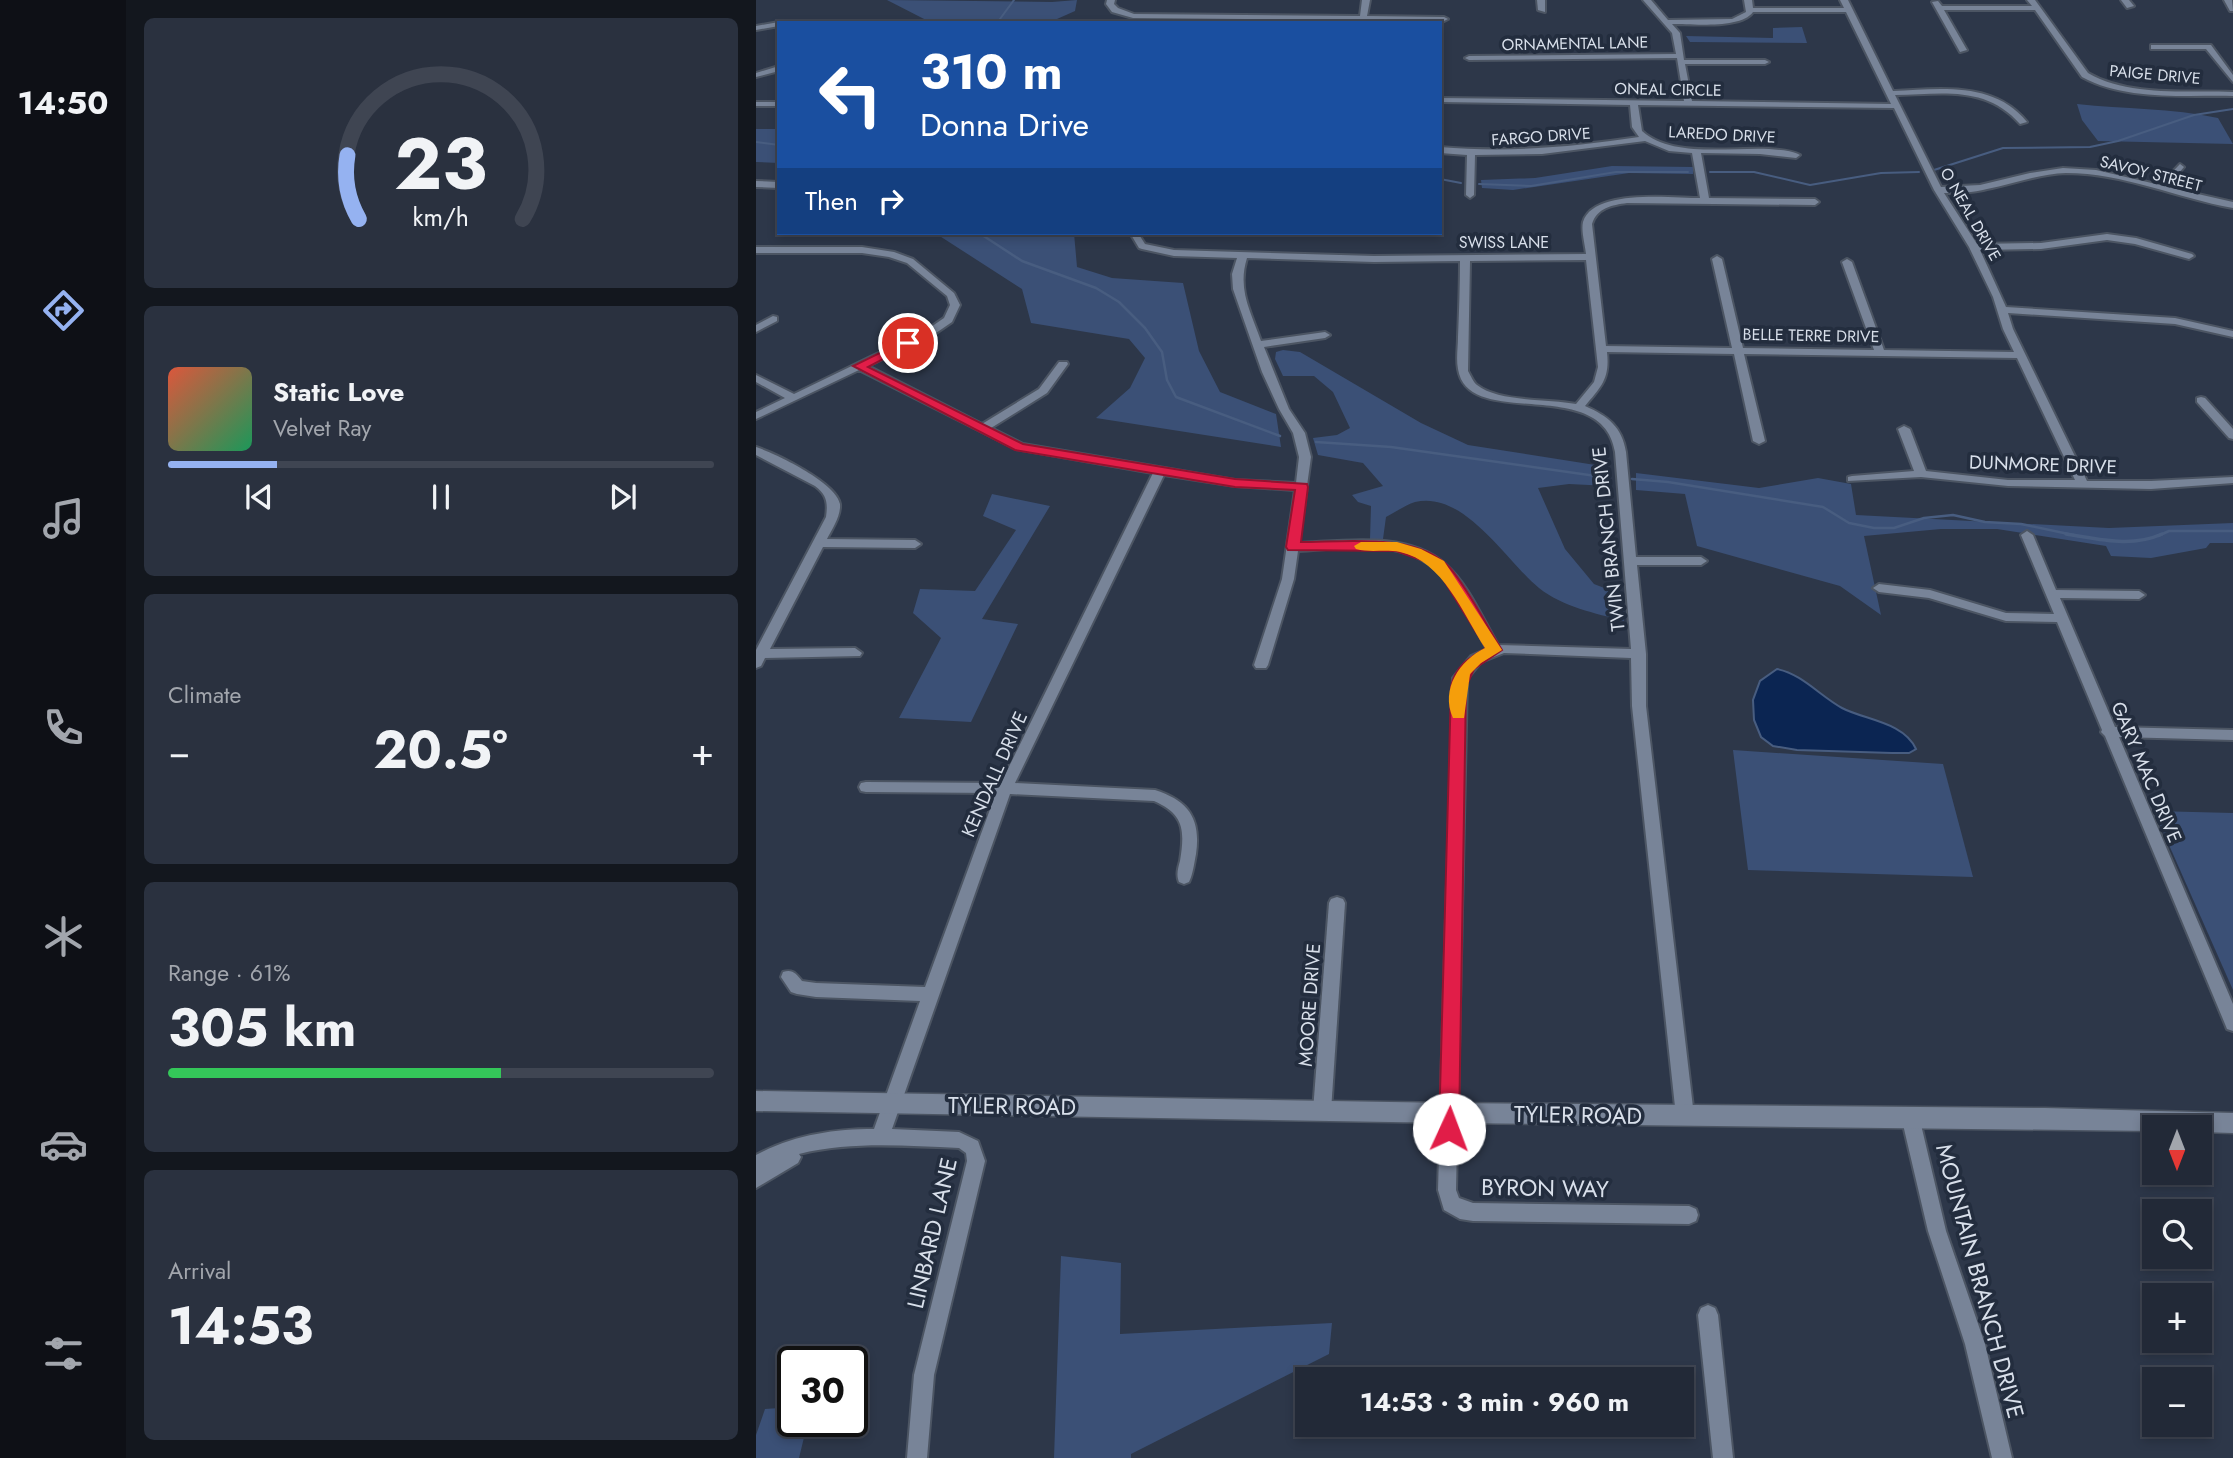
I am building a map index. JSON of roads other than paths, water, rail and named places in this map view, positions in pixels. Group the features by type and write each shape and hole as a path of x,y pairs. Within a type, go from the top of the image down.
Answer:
{"street":[{"path":"1111,0 1110,4 1115,10 1133,16 1205,20 1444,19"},
{"path":"1363,21 1366,0"},
{"path":"1541,0 1542,10"},
{"name":"LAREDO DRIVE","path":"1647,0 1676,33 1688,103"},
{"path":"1665,22 1732,21 1748,16 1748,0"},
{"name":"O NEAL DRIVE","path":"1844,0 1938,190 1974,247 2020,355 2083,484"},
{"name":"PAIGE DRIVE","path":"2031,0 2085,75 2093,81 2130,89 2233,94"},
{"path":"2228,0 2233,9"},
{"path":"1937,4 2037,8"},
{"path":"1937,4 1963,50"},
{"path":"1750,10 1849,10"},
{"path":"756,28 777,24"},
{"path":"2154,47 2208,47 2233,80"},
{"name":"ORNAMENTAL LANE","path":"1469,58 1765,62"},
{"path":"756,75 777,69"},
{"path":"1890,93 1985,96 2011,106 2023,122"},
{"name":"ONEAL CIRCLE","path":"1442,100 1896,106"},
{"name":"LAREDO DRIVE","path":"1634,102 1636,126 1644,139 1664,146 1696,150 1778,151 1796,155"},
{"path":"756,104 777,104"},
{"name":"FARGO DRIVE","path":"1442,150 1545,153 1644,139"},
{"path":"1696,150 1705,200"},
{"path":"1470,195 1471,153"},
{"path":"2161,189 2180,167"},
{"name":"SAVOY STREET","path":"1938,190 1983,187 2029,174 2054,171 2104,174 2233,205"},
{"path":"756,184 777,185"},
{"path":"1465,258 1463,371 1467,383 1494,397 1579,407 1602,375 1587,220 1593,212 1604,205 1627,200 1815,202"},
{"name":"SWISS LANE","path":"1135,235 1142,246 1154,251 1243,255 1591,257"},
{"path":"1974,247 2041,246 2107,237 2127,239 2189,256"},
{"path":"756,250 862,250 891,254 910,261 951,296 954,310 942,325 756,416"},
{"path":"1243,255 1237,274 1238,289 1277,395 1301,440 1305,457 1284,598 1261,665"},
{"path":"1717,259 1759,441"},
{"path":"1847,262 1880,352"},
{"path":"2003,310 2175,321 2233,334"},
{"path":"756,329 773,319"},
{"path":"1258,345 1325,334"},
{"name":"BELLE TERRE DRIVE","path":"1601,349 2020,355"},
{"path":"981,429 1043,391 1063,364"},
{"path":"859,366 1005,442 1028,449 1235,483 1302,487"},
{"path":"756,378 794,398"},
{"path":"2201,400 2233,436"},
{"name":"TWIN BRANCH DRIVE","path":"1579,407 1602,418 1616,435 1639,654 1639,706 1685,1116"},
{"path":"1905,429 1921,474"},
{"path":"756,450 819,484 832,496 834,510 758,658"},
{"name":"KENDALL DRIVE","path":"890,1105 996,808 1160,470"},
{"name":"DUNMORE DRIVE","path":"1852,479 1921,474 1982,482 2151,485 2233,480"},
{"name":"GARY MAC DRIVE","path":"2027,534 2060,618 2233,1024"},
{"path":"818,543 915,544"},
{"path":"1293,547 1397,547 1432,559 1445,571 1494,650"},
{"path":"1631,561 1701,561"},
{"path":"1880,588 1930,594 2006,617 2060,618"},
{"path":"2051,594 2139,595"},
{"path":"1450,1113 1460,678 1469,665 1494,650 1529,647 1639,654"},
{"path":"758,658 855,653"},
{"path":"2108,732 2233,735"},
{"path":"866,787 1006,788 1155,796 1176,804 1191,829 1184,878"},
{"name":"MOORE DRIVE","path":"1322,1111 1337,903"},
{"path":"789,978 797,987 816,990 929,994"},
{"name":"TYLER ROAD","path":"756,1101 1450,1113 1910,1116 2233,1123"},
{"path":"756,1164 787,1148 809,1141 838,1137 880,1137 890,1105"},
{"name":"BYRON WAY","path":"1450,1113 1447,1189 1451,1204 1460,1210 1689,1215"},
{"name":"MOUNTAIN BRANCH DRIVE","path":"1910,1116 1937,1231 1975,1344 2002,1458"},
{"path":"756,1179 779,1162 838,1137"},
{"name":"LINBARD LANE","path":"880,1137 959,1140 968,1142 975,1149 976,1161 923,1375 917,1458"},
{"path":"1708,1315 1723,1458"}],"waterway":[{"path":"998,21 1014,0"},
{"path":"1934,170 2003,148 2090,147 2118,141 2194,115 2233,109"},
{"path":"756,142 777,145"},
{"path":"1479,184 1531,186 1616,172 1688,172"},
{"path":"1710,172 1754,172 1810,185 1881,173 1919,172"},
{"path":"1442,179 1461,183"},
{"path":"982,235 1022,261 1096,288 1119,302 1145,328 1162,352 1167,380 1176,397 1280,436"},
{"path":"1316,442 1391,447 1610,478"},
{"path":"1632,479 1668,482 1823,507 1849,523 1874,528 1894,528 1924,518 1953,515 1985,522 2021,524 2077,536"},
{"path":"2158,536 2169,531 2233,531"},
{"path":"2066,534 2077,536"},
{"path":"2077,536 2139,541 2162,534"}]}
